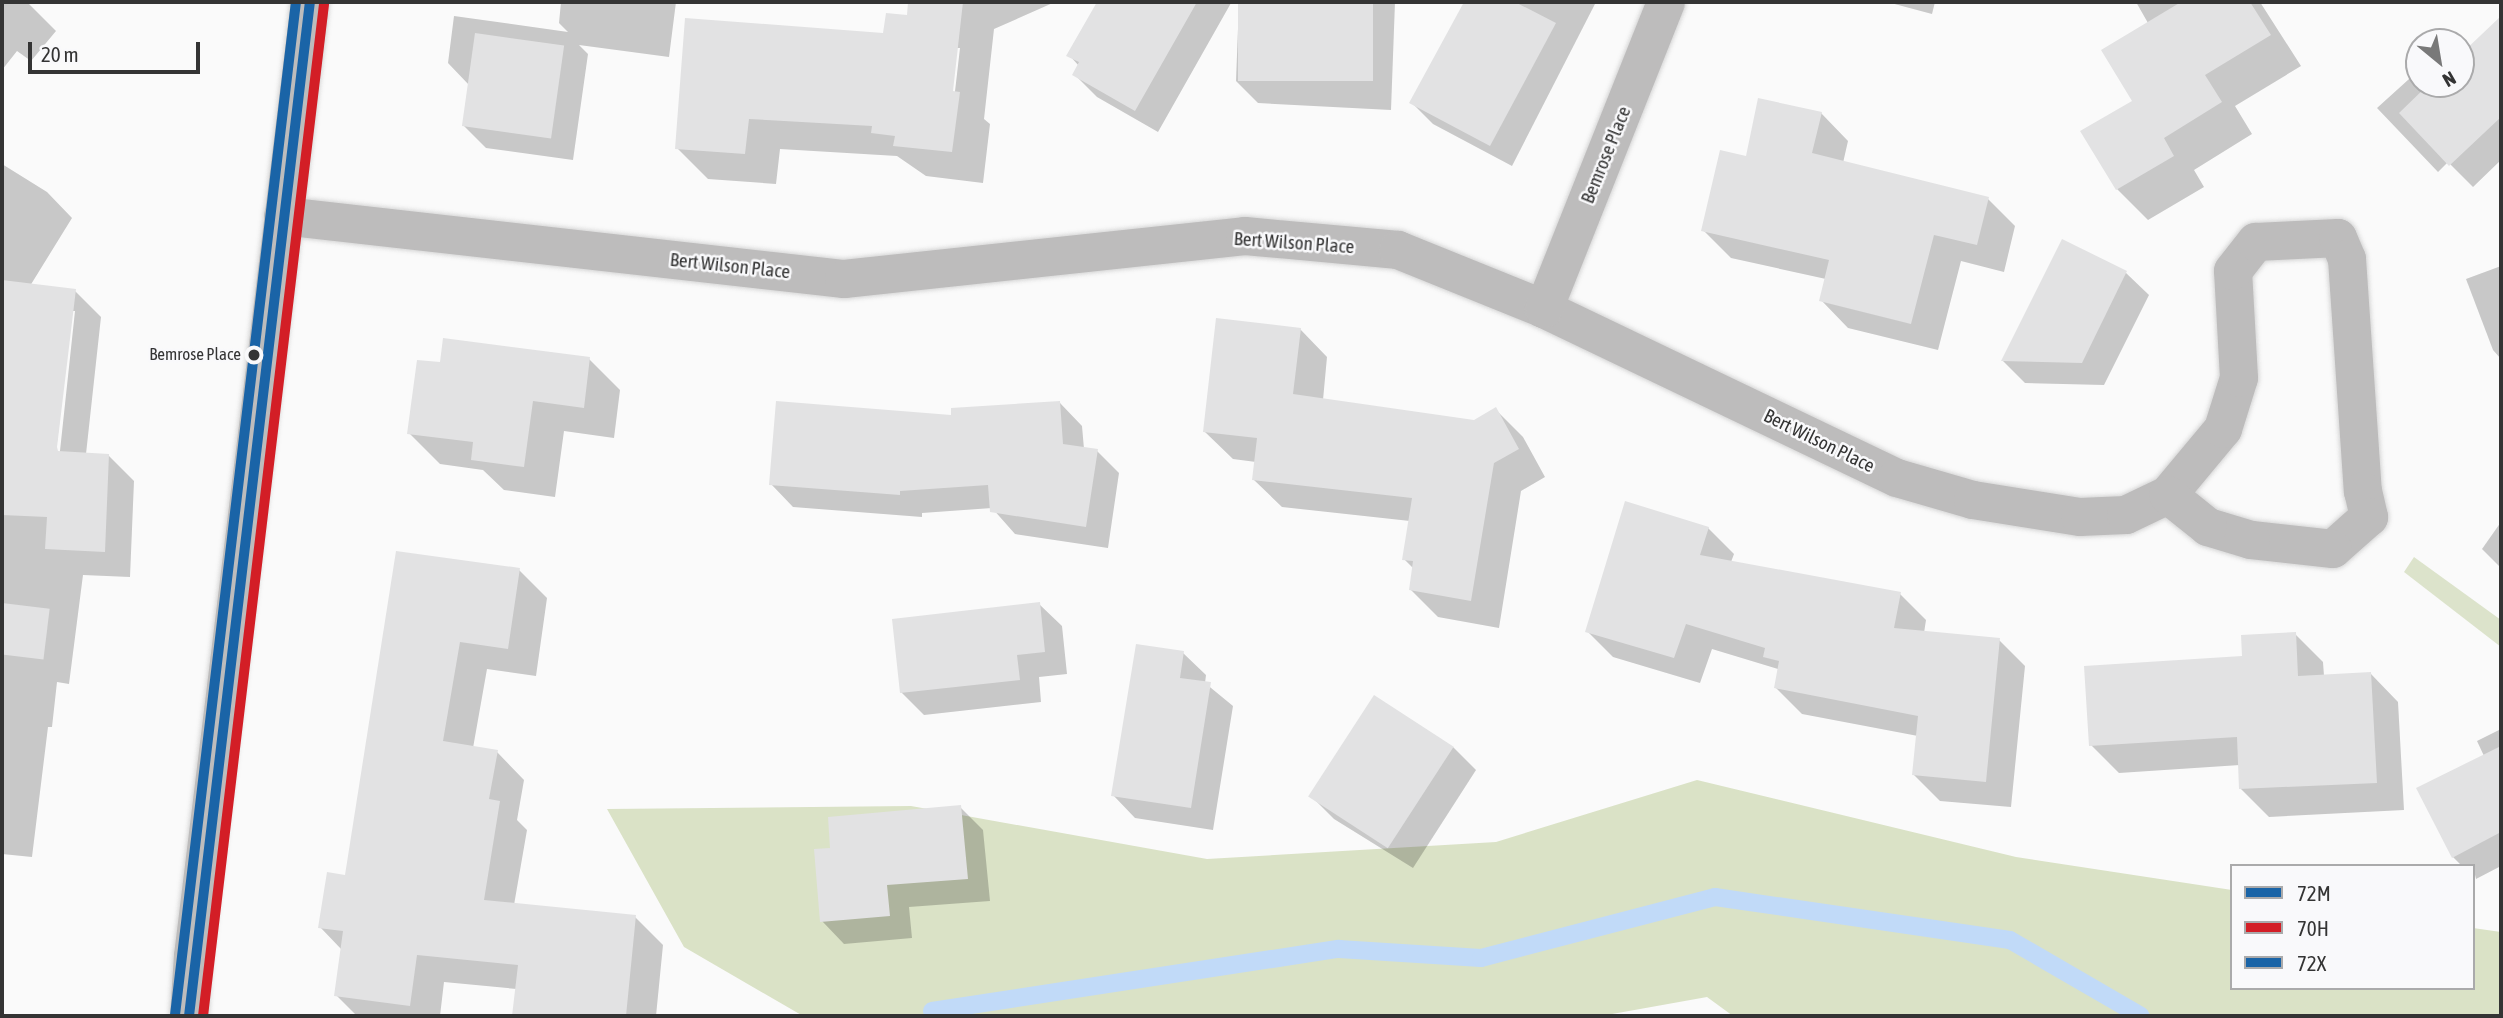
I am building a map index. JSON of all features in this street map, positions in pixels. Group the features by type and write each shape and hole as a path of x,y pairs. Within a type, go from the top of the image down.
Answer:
{"street":[{"path":"189,1016 192,956 310,2"},
{"name":"Bemrose Place","path":"1544,309 1666,2"},
{"name":"Bert Wilson Place","path":"283,216 844,279 1245,236 1398,250 1544,309 1897,478 1973,500 2080,517 2126,515 2168,495 2223,429 2239,378 2233,271 2256,242 2338,238 2347,259 2363,491 2369,517 2333,549 2251,540 2208,527 2168,495"}],"green space":[{"path":"2414,557 2501,620 2501,647 2404,572"},
{"path":"1697,780 2016,857 2230,890 2230,990 2475,990 2475,928 2501,932 2501,1016 1733,1016 1707,997 1601,1016 803,1016 684,947 607,809 911,806 1207,859 1496,842"}],"building":[{"path":"908,2 963,2 953,91 960,92 952,152 893,146 895,136 871,133 872,126 749,119 745,154 675,149 685,18 883,33 886,13 907,15"},
{"path":"1097,2 1197,2 1135,111 1072,75 1079,62 1066,56"},
{"path":"1238,2 1373,2 1373,81 1238,81"},
{"path":"1464,2 1515,2 1556,23 1490,146 1409,103"},
{"path":"2181,2 2250,2 2271,35 2205,75 2222,102 2164,138 2174,156 2116,190 2080,131 2132,101 2101,50"},
{"path":"2501,16 2501,117 2449,166 2399,113 2415,98 2475,98 2475,41"},
{"path":"475,33 564,46 551,139 462,126"},
{"path":"1758,98 1822,112 1812,153 1989,197 1977,245 1934,235 1911,324 1819,301 1829,260 1701,231 1720,150 1746,156"},
{"path":"2062,239 2127,271 2082,363 2001,361"},
{"path":"2,280 76,289 57,447 58,451 109,454 105,552 45,549 47,517 2,515"},
{"path":"1216,318 1301,328 1293,394 1474,420 1496,407 1519,449 1494,463 1471,601 1409,590 1413,561 1402,560 1412,498 1252,480 1257,438 1203,432"},
{"path":"443,338 590,357 584,408 533,401 524,467 471,460 473,442 407,434 417,360 440,362"},
{"path":"776,401 951,415 951,408 1060,401 1063,444 1098,449 1086,527 990,512 988,485 900,491 900,495 769,485"},
{"path":"1625,501 1709,527 1700,555 1901,592 1894,628 2000,638 1986,782 1912,775 1918,716 1774,688 1779,661 1763,657 1765,648 1686,624 1674,658 1585,632"},
{"path":"396,551 520,568 508,649 460,642 443,741 498,750 489,799 500,801 484,900 636,915 626,1016 512,1016 518,965 417,955 410,1006 334,996 343,931 318,928 327,872 345,875"},
{"path":"1040,602 1045,652 1017,655 1020,680 900,693 892,619"},
{"path":"2,603 50,609 43,659 2,654"},
{"path":"2296,632 2298,676 2371,672 2377,783 2239,789 2237,737 2089,746 2084,666 2242,656 2241,635"},
{"path":"1136,644 1184,651 1180,678 1211,682 1191,808 1111,796"},
{"path":"1374,695 1454,747 1388,848 1308,796"},
{"path":"2501,746 2501,832 2452,858 2416,788"},
{"path":"961,805 968,879 887,885 890,916 820,922 814,849 830,848 828,817"}],"waterway":[{"path":"932,1011 1339,949 1481,958 1715,897 2010,940 2141,1016"}],"transit line":[{"name":"72X","path":"175,1015 296,2"},
{"name":"72M","path":"189,1016 310,2"},
{"name":"70H","path":"203,1016 324,4"}],"place":[{"name":"Bemrose Place","path":"254,355"}]}
